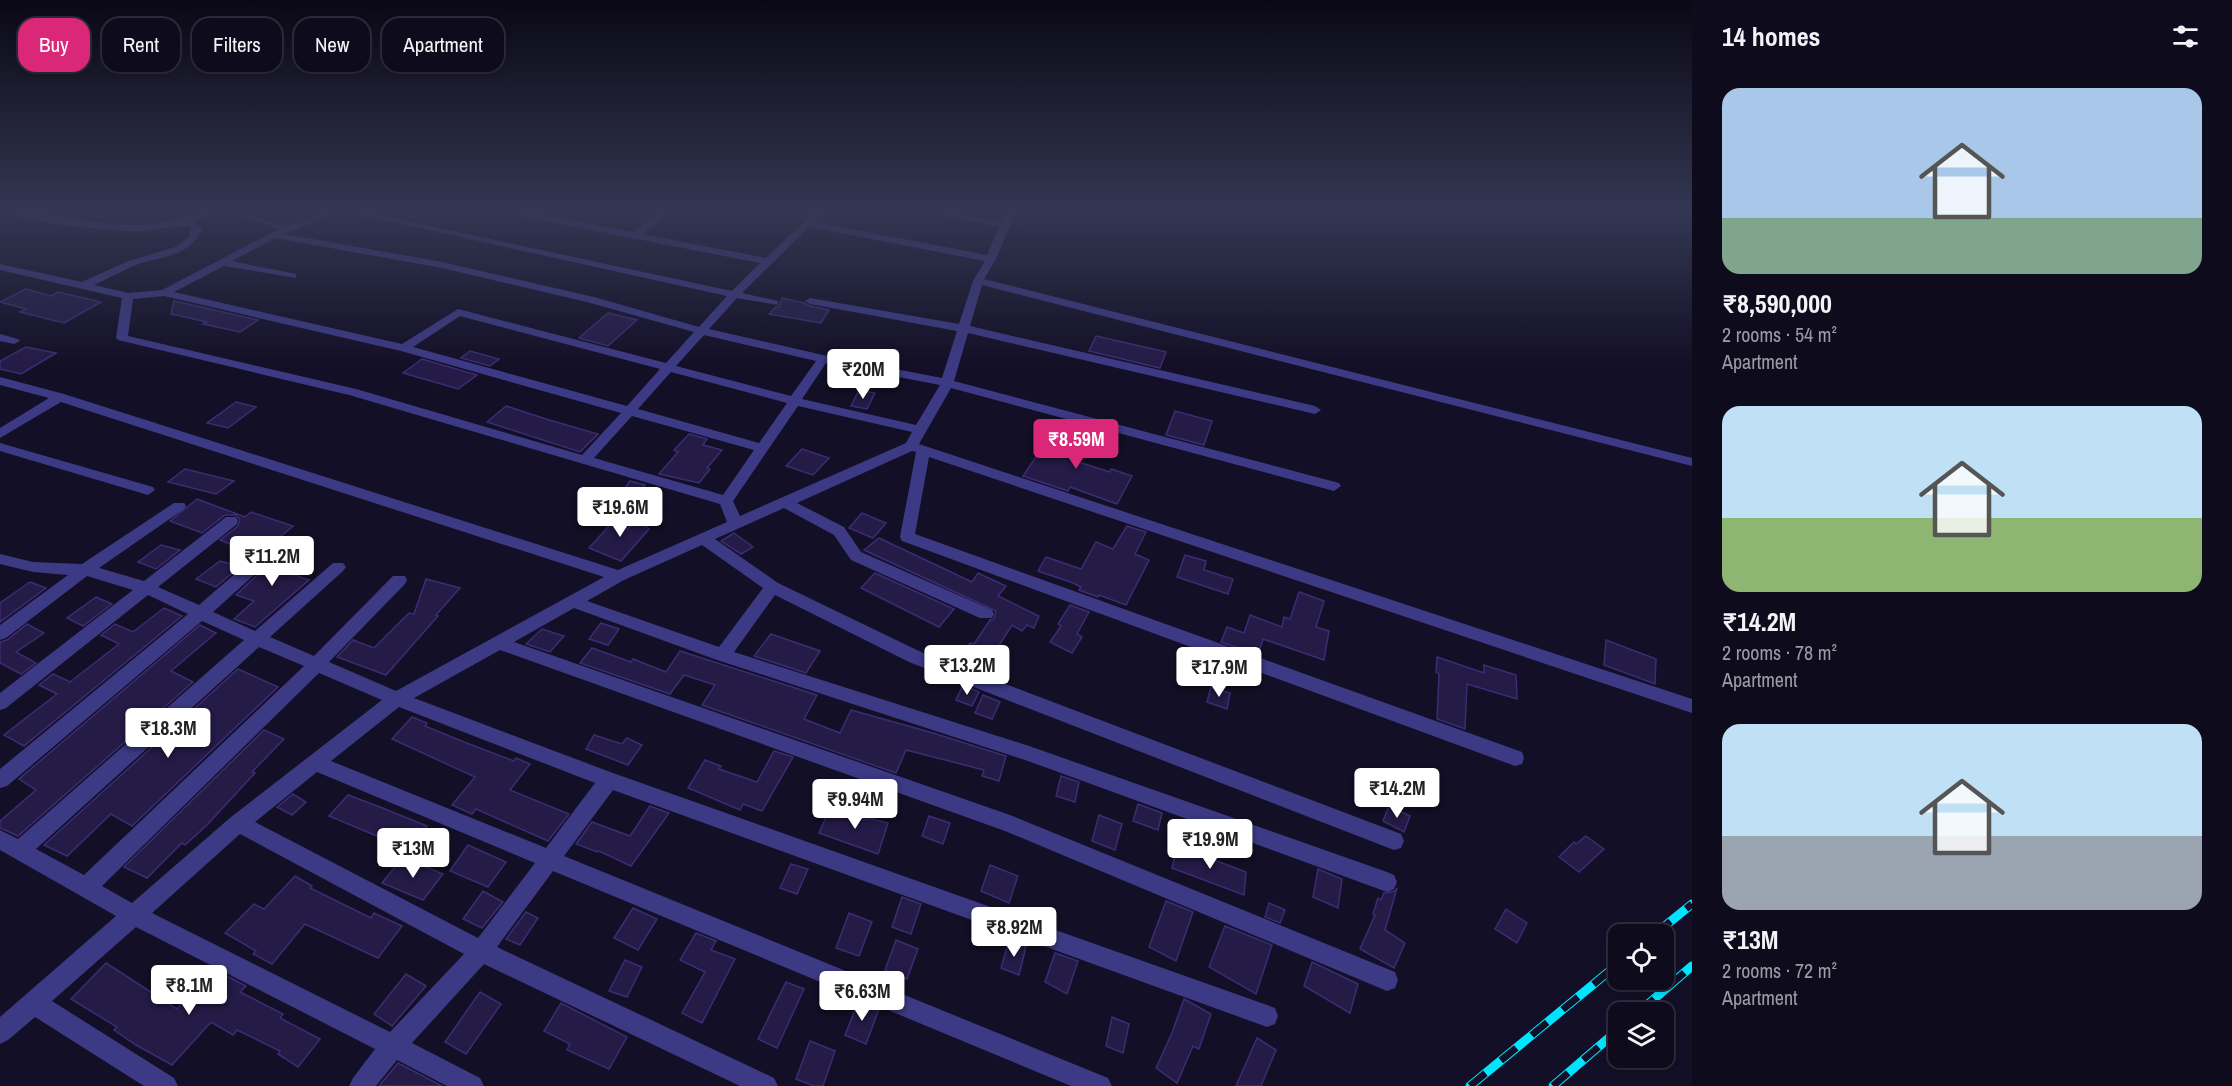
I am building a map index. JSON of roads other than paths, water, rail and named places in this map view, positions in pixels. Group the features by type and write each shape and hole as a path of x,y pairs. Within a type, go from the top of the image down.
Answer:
{"street":[{"path":"83,286 131,264"},
{"path":"164,293 219,264"},
{"path":"230,264 292,276"},
{"path":"433,264 590,299 702,331 823,359 946,383 1334,486"},
{"path":"590,264 774,303"},
{"path":"585,460 734,295 767,264"},
{"path":"989,264 978,281 946,383 921,430 907,537 1515,758"},
{"path":"0,267 128,296 164,293 404,348 762,448"},
{"path":"978,281 1692,462"},
{"path":"128,296 122,338 352,392 726,501"},
{"path":"810,301 962,328 1314,410"},
{"path":"404,348 458,312 794,401 921,430"},
{"path":"0,337 14,341"},
{"path":"726,501 823,359"},
{"path":"0,381 60,397 619,576"},
{"path":"0,434 60,397"},
{"path":"0,447 147,490"},
{"path":"0,1032 238,823 397,699 619,576 784,502 917,449 1692,706"},
{"path":"726,501 735,523"},
{"path":"784,502 839,531 856,556 986,614"},
{"path":"0,634 85,570 179,506"},
{"path":"0,704 231,521"},
{"path":"702,538 772,587 915,657 1394,841"},
{"path":"0,780 202,612 280,543"},
{"path":"0,559 33,567 85,570 147,588 257,639 397,699 609,780 1267,1016"},
{"path":"21,849 338,567"},
{"path":"86,887 316,665 399,580"},
{"path":"723,655 772,587"},
{"path":"573,602 723,655 1029,754 1388,882"},
{"path":"499,643 1010,824 1387,980"},
{"path":"315,763 1100,1086"},
{"path":"361,1086 393,1046 482,951 609,780"},
{"path":"238,823 482,951 766,1086"},
{"path":"0,839 134,915 472,1086"},
{"path":"34,1004 166,1086"}],"railway":[{"path":"1667,924 1692,904"},
{"path":"1651,1002 1692,966"},
{"path":"1470,1086 1608,972"},
{"path":"1553,1086 1608,1039"}]}
